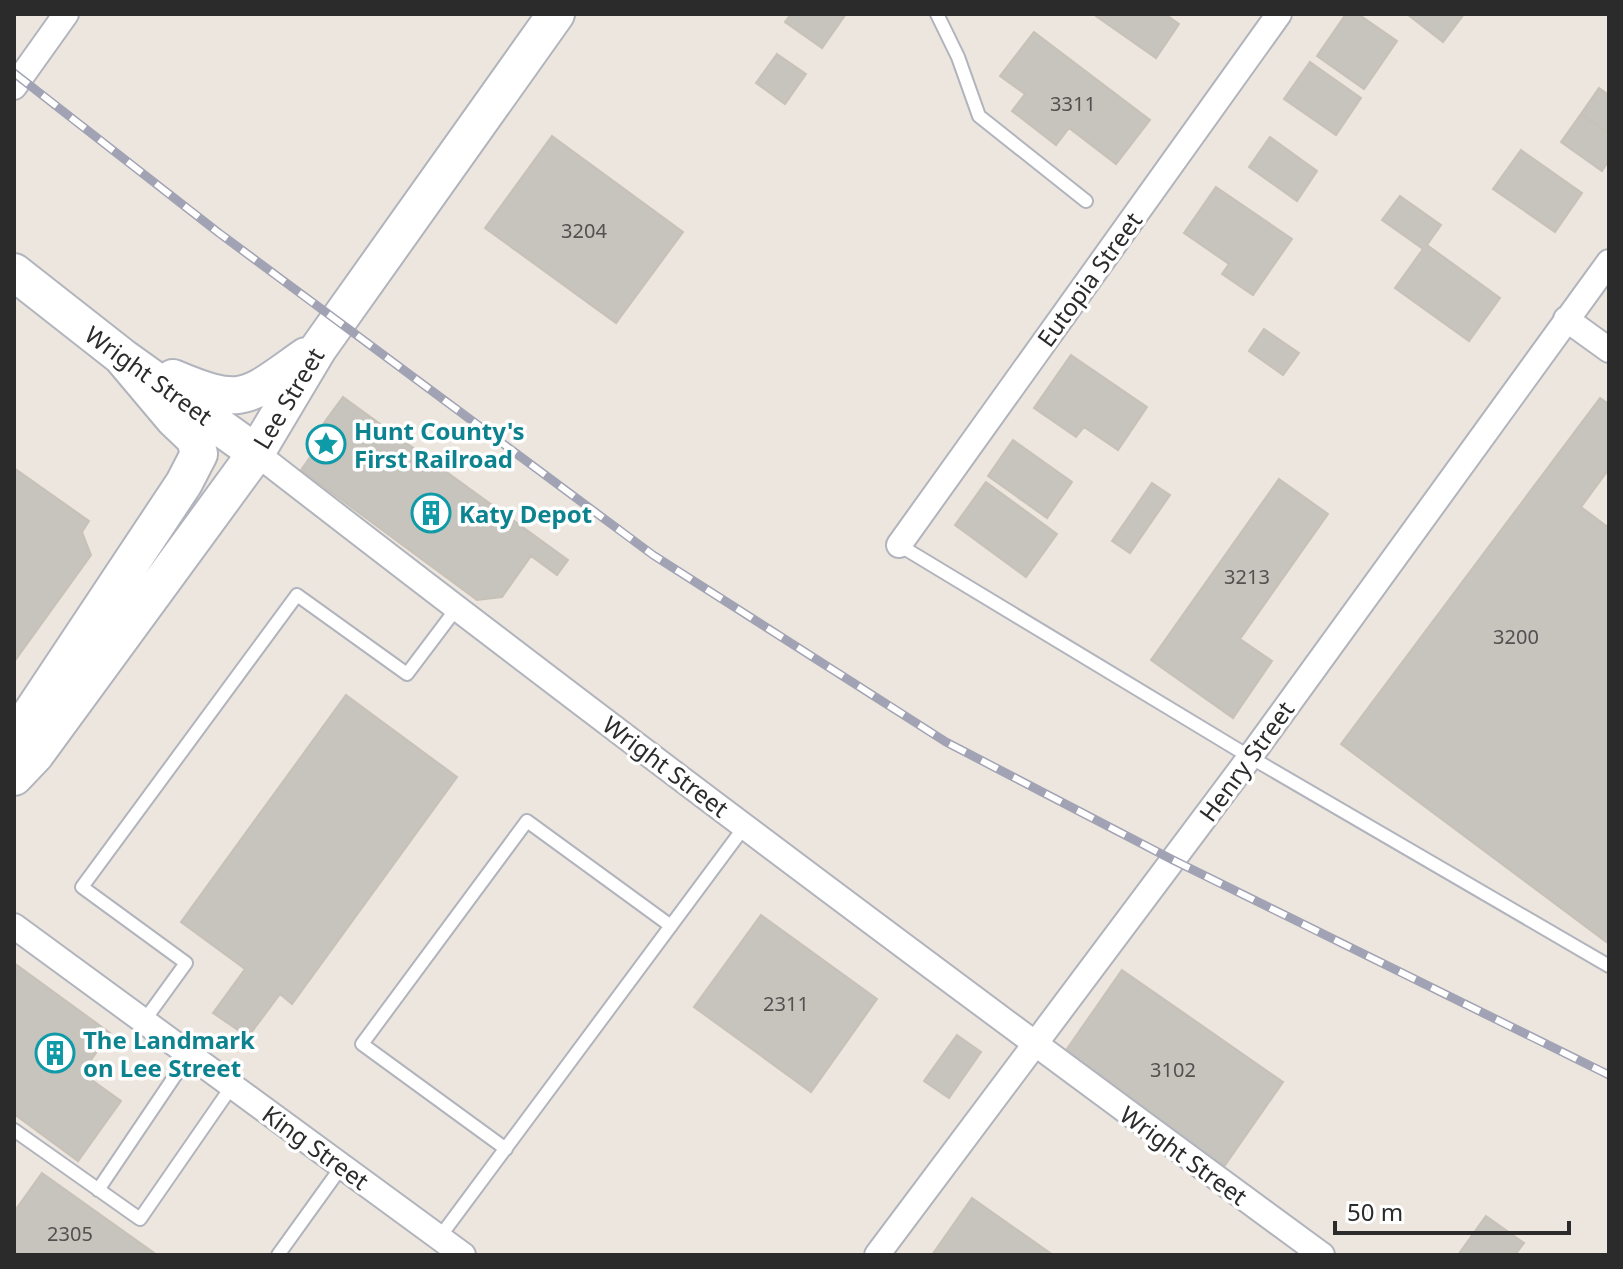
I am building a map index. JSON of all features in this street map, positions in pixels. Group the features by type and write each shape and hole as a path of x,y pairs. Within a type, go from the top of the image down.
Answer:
{"main road":[{"name":"Lee Street","path":"14,777 35,755 256,453 318,349 556,14"},
{"name":"Wright Street","path":"14,272 121,356 256,453"},
{"path":"121,356 207,393 228,397 255,392 318,349"},
{"path":"14,750 18,733 184,483 199,454 195,439 121,356"}],"street":[{"path":"14,87 66,14"},
{"name":"Eutopia Street","path":"899,545 1279,14"},
{"name":"Henry Street","path":"877,1255 1250,757 1609,262"},
{"path":"1566,319 1609,350"},
{"name":"Wright Street","path":"256,453 456,609 1033,1044 1322,1255"},
{"name":"King Street","path":"14,926 463,1255"}],"lane":[{"path":"937,14 958,57 979,116 1086,201"},
{"path":"899,545 1250,757 1609,966"},
{"path":"144,1021 186,963 82,887 297,595 407,674 456,609"},
{"path":"506,1149 362,1044 527,821 671,926"},
{"path":"439,1238 745,826"},
{"path":"98,1190 189,1055"},
{"path":"14,1130 140,1219 232,1086"},
{"path":"278,1255 342,1166"}],"building":[{"path":"791,14 846,14 822,48 785,22"},
{"path":"1093,14 1165,14 1179,24 1156,58"},
{"path":"1346,14 1358,14 1397,41 1364,89 1317,56"},
{"path":"1407,14 1464,14 1443,42"},
{"path":"1034,32 1150,120 1116,164 1069,128 1056,145 1012,111 1025,94 1000,76"},
{"path":"777,54 806,74 785,104 756,83"},
{"path":"1310,62 1361,98 1336,135 1284,99"},
{"path":"1599,88 1609,95 1609,133 1581,114"},
{"path":"1581,114 1609,133 1609,160 1602,171 1561,142"},
{"path":"552,136 683,232 616,323 485,228"},
{"path":"1270,137 1317,171 1297,201 1249,167"},
{"path":"1521,150 1582,193 1555,232 1493,189"},
{"path":"1216,187 1292,239 1253,295 1222,274 1229,264 1184,233"},
{"path":"1400,196 1441,225 1427,245 1500,298 1469,341 1395,288 1423,249 1382,220"},
{"path":"1264,329 1299,353 1283,375 1249,351"},
{"path":"1071,355 1147,407 1118,450 1084,427 1076,437 1034,408"},
{"name":"Katy Depot","path":"343,397 568,560 557,575 531,556 502,597 477,600 301,470 325,436 318,431"},
{"path":"1600,398 1609,404 1609,469 1581,507 1609,528 1609,944 1341,744"},
{"path":"1013,440 1072,482 1047,518 988,476"},
{"path":"14,468 89,521 82,532 91,555 14,662"},
{"path":"1279,479 1328,514 1240,639 1272,661 1233,718 1151,660"},
{"path":"986,482 1057,534 1026,577 955,525"},
{"path":"1152,483 1170,495 1130,553 1112,541"},
{"path":"346,695 457,777 292,1004 280,994 248,1037 213,1013 245,969 181,922"},
{"path":"761,915 877,999 811,1092 694,1007"},
{"name":"The Landmark on Lee Street","path":"14,963 110,1033 82,1073 121,1101 78,1161 14,1114"},
{"path":"1122,970 1283,1082 1223,1168 1062,1056"},
{"path":"957,1035 981,1052 949,1098 924,1081"},
{"path":"42,1173 157,1255 14,1255 14,1212"},
{"path":"972,1198 1053,1255 932,1255"},
{"path":"1486,1216 1524,1243 1515,1255 1458,1255"}],"railway":[{"path":"14,73 219,233 653,555 946,742 1173,860 1609,1075"}],"place":[{"name":"Hunt County's First Railroad","path":"326,444"},
{"name":"Katy Depot","path":"431,513"},
{"name":"The Landmark on Lee Street","path":"55,1053"}]}
